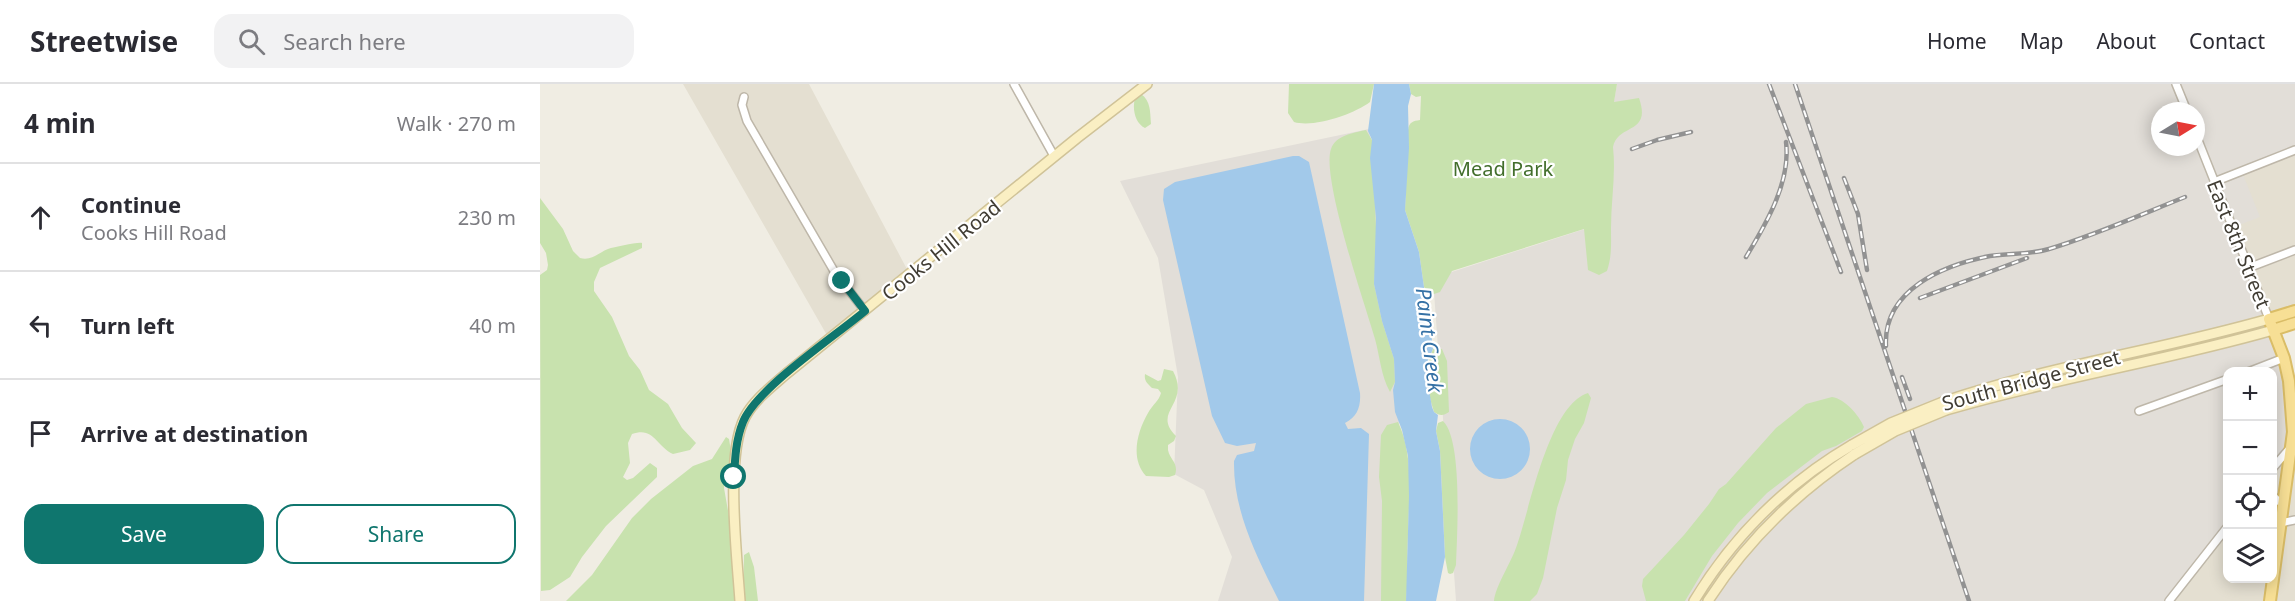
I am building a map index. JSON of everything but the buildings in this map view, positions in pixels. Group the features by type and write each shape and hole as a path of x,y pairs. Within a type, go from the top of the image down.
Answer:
{"main road":[{"name":"Cooks Hill Road","path":"740,601 734,477 737,445 743,421 752,406 769,389 1054,156 1147,84"},
{"name":"South Bridge Street","path":"1694,601 1744,533 1773,504 1791,487 1853,449 1944,406 2018,380 2157,348 2295,311"},
{"path":"2269,319 2284,358 2289,381 2294,432 2270,601"},
{"name":"South Bridge Street","path":"1944,406 2185,354 2295,323"},
{"name":"South Bridge Street","path":"1708,601 1736,561 1762,531 1797,497 1853,449"}],"street":[{"path":"1014,84 1054,156"},
{"path":"2176,84 2183,102"},
{"path":"744,97 742,105 747,121 834,271 865,311"},
{"path":"2214,182 2295,150"},
{"name":"East 8th Street","path":"2204,156 2269,319"},
{"path":"2248,268 2295,250"},
{"path":"2261,367 2284,358"},
{"path":"2139,411 2223,381"},
{"path":"2277,464 2292,445"},
{"path":"2287,474 2295,464"},
{"path":"2277,500 2283,505"},
{"path":"2280,523 2295,520"},
{"path":"2169,601 2226,529"}],"shaded area":[{"path":"683,84 809,84 909,273 828,337"},
{"path":"1617,84 2295,84 2295,153 2242,172 2260,217 2234,227 2269,316 2273,345 2287,390 2290,444 2277,461 2277,367 2223,367 2223,527 2164,601 1456,601 1433,278 1591,227"},
{"path":"1369,129 1399,366 1399,601 1218,601 1232,557 1204,490 1174,474 1178,377 1158,258 1120,181"},
{"path":"2295,153 2295,307 2269,316 2234,227 2242,172"},
{"path":"2295,443 2295,601 2164,601 2223,527 2223,583 2277,583 2277,462"}],"green space":[{"path":"1289,84 1374,84 1370,102 1363,107 1334,119 1302,123 1294,122 1288,113"},
{"name":"Mead Park","path":"1409,84 1617,84 1614,102 1639,98 1641,118 1633,127 1621,134 1613,147 1611,250 1607,271 1599,275 1588,270 1584,229 1452,271 1440,292 1431,295 1424,287 1419,252 1405,210 1408,130 1412,122 1420,120 1421,96 1416,97 1411,94"},
{"path":"1141,94 1147,100 1150,111 1151,124 1145,128 1139,123 1134,111 1135,98"},
{"path":"1366,130 1372,140 1377,248 1374,284 1382,321 1394,359 1395,382 1390,392 1332,186 1330,164 1333,144 1346,135"},
{"path":"540,198 563,229 573,251 580,258 595,256 608,249 642,243 642,248 600,268 594,282 594,291 612,317 629,356 640,370 649,390 668,404 682,428 696,443 690,450 673,454 650,435 639,432 632,434 628,443 630,463 623,477 627,480 633,478 650,463 657,468 657,477 606,526 570,577 550,590 541,591 540,275 547,270 548,265 546,253 540,243"},
{"path":"1433,349 1442,349 1447,361 1449,412 1442,415 1434,412 1428,380 1428,364"},
{"path":"1164,369 1173,371 1177,383 1178,392 1168,420 1169,427 1176,436 1174,441 1168,445 1168,450 1176,471 1175,475 1169,477 1146,476 1138,462 1138,437 1144,420 1161,393 1147,383 1145,374 1158,381 1161,380"},
{"path":"1588,393 1591,398 1584,423 1575,439 1568,460 1566,480 1557,508 1543,578 1537,594 1530,601 1494,601 1517,545 1552,437 1562,417 1574,401"},
{"path":"1832,397 1847,404 1855,413 1864,427 1862,431 1822,451 1767,493 1738,523 1712,556 1685,601 1646,601 1642,586 1643,579 1684,535 1719,489 1776,428 1806,404"},
{"path":"1443,421 1454,447 1456,467 1458,512 1456,565 1453,573 1450,574 1445,557 1440,451 1436,431 1438,423"},
{"path":"1398,422 1406,448 1409,477 1406,601 1381,601 1382,501 1379,477 1381,435 1387,425"},
{"path":"726,437 729,439 732,457 726,473 724,488 730,522 735,601 566,601 592,575 632,518 651,499 693,466 712,459"},
{"path":"749,552 754,567 758,601 743,601 744,555"}],"water":[{"name":"Paint Creek","path":"1374,84 1409,84 1411,94 1408,106 1409,148 1405,210 1419,252 1424,287 1423,318 1431,332 1433,349 1426,373 1432,407 1438,415 1436,431 1440,451 1445,557 1436,601 1406,601 1408,456 1395,412 1394,359 1382,321 1374,284 1376,218 1370,158 1372,140 1368,131"},
{"path":"1299,156 1309,162 1360,393 1357,411 1353,418 1345,423 1348,429 1361,428 1369,434 1364,601 1279,601 1248,533 1235,480 1234,461 1237,455 1254,451 1256,443 1237,446 1225,443 1212,416 1163,200 1164,189 1175,182"},
{"path":"1494,419 1506,419 1522,427 1528,437 1530,449 1528,461 1522,471 1506,479 1494,479 1478,471 1470,455 1470,443 1478,427"}],"railway":[{"path":"1769,84 1841,272"},
{"path":"1795,84 1969,601"},
{"path":"1632,149 1691,132"},
{"path":"1746,257 1769,217 1781,187 1787,157 1786,142"},
{"path":"1844,178 1858,214 1867,270"},
{"path":"1886,346 1888,326 1894,310 1905,295 1919,283 1936,274 1954,266 1990,256 2049,249 2185,197"},
{"path":"1920,298 2027,258"},
{"path":"1902,377 1910,399"}],"route":[{"path":"734,477 740,431 752,406 786,374 865,311 842,281"}]}
